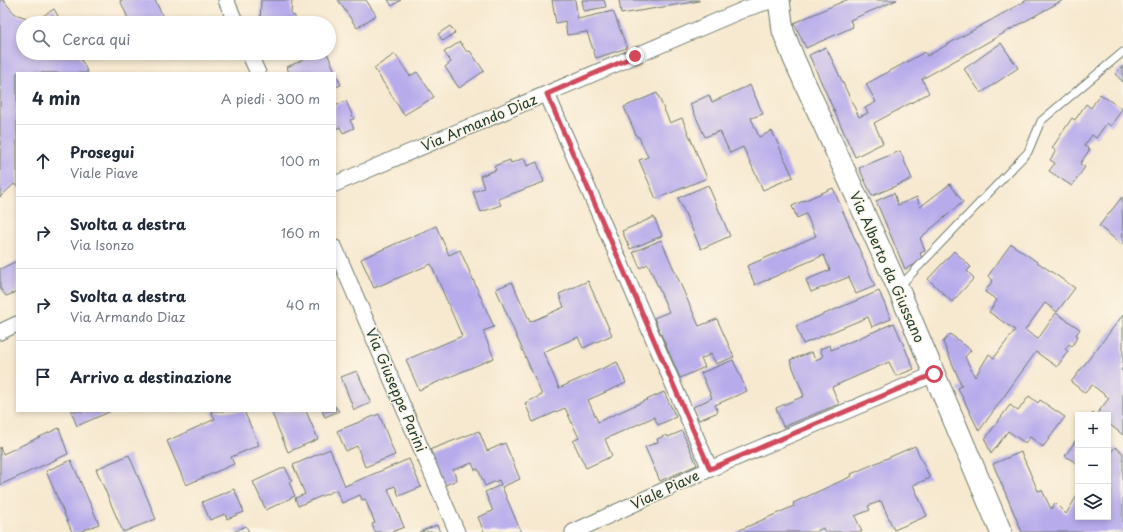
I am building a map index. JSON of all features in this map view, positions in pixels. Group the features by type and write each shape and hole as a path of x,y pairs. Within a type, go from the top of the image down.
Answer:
{"street":[{"path":"226,0 233,16"},
{"name":"Via Armando Diaz","path":"336,184 750,7 779,0"},
{"name":"Via Alberto da Giussano","path":"779,0 783,31 794,59 898,288 1001,532"},
{"path":"253,60 258,72"},
{"path":"547,94 710,469"},
{"name":"Via Giuseppe Parini","path":"336,250 458,532"},
{"path":"0,332 16,324"},
{"name":"Viale Piave","path":"573,532 710,469 934,374"}],"lane":[{"path":"898,288 1028,152 1041,121 1123,52"}],"building":[{"path":"0,0 3,0 15,14 21,16 16,16 16,60 82,60 88,72 16,72 16,186 14,184 0,197"},
{"path":"120,0 155,0 163,16 127,16"},
{"path":"261,0 292,0 291,15 295,16 260,16"},
{"path":"338,0 366,0 376,15 357,28"},
{"path":"388,0 401,0 392,6"},
{"path":"552,0 575,0 578,19 613,11 627,48 596,58 587,32 567,35 565,21 556,23"},
{"path":"582,0 604,0 606,7 584,11"},
{"path":"619,0 699,0 699,1 621,14"},
{"path":"846,0 897,0 850,20 853,27 806,48 794,23"},
{"path":"1027,0 1063,0 922,79 929,93 874,123 883,143 855,157 809,55 826,47 859,117 868,113 865,108 876,102 866,84 925,52 927,56"},
{"path":"54,9 58,16 43,16"},
{"path":"450,26 455,33 443,41 438,34"},
{"path":"460,42 467,52 470,51 484,71 459,88 445,67 451,62 444,52"},
{"path":"1001,43 1018,68 981,93 964,69"},
{"path":"395,54 410,76 417,72 434,97 404,115 374,68"},
{"path":"302,60 330,60 335,72 289,72 287,67"},
{"path":"1123,66 1123,82 1115,74"},
{"path":"336,74 341,85 336,87"},
{"path":"750,85 763,114 751,118 759,137 772,131 793,177 763,190 743,147 730,153 720,131 705,137 690,104 709,95 712,102"},
{"path":"657,93 670,123 682,118 707,178 656,199 639,160 648,157 639,137 637,137 624,107"},
{"path":"1100,94 1122,109 1111,126 1107,123 1096,138 1092,135 1084,146 1090,149 1080,164 1085,167 1072,186 1049,171 1055,163 1050,160 1056,151 1052,148 1072,118 1075,120 1086,104 1091,108"},
{"path":"346,101 354,119 350,120 354,128 343,133 340,127 336,129 336,106"},
{"path":"900,151 912,179 872,196 859,168"},
{"path":"524,158 527,166 537,162 544,182 498,199 501,205 481,212 473,192 484,188 480,176 496,170 494,166 510,160 511,163"},
{"path":"950,184 963,202 920,238 925,251 920,253 923,261 905,269 876,201 894,193 898,205 917,197 920,207"},
{"path":"708,185 730,236 701,249 678,198"},
{"path":"833,188 875,286 856,294 849,277 811,292 806,280 830,270 824,255 755,285 747,266 816,236 806,214 797,218 792,206"},
{"path":"1122,197 1123,243 1122,245 1099,226"},
{"path":"654,217 662,236 630,249 622,231"},
{"path":"436,226 449,255 460,250 494,327 483,331 494,358 419,390 406,360 462,336 431,264 374,288 361,259"},
{"path":"661,240 699,326 717,319 734,357 716,364 711,354 701,359 705,367 680,378 654,318 669,312 648,264 640,268 633,252"},
{"path":"1011,244 1075,288 1057,312 1045,303 1025,330 1038,339 1056,313 1080,329 1072,346 1069,344 1065,349 1068,351 1057,367 1036,352 979,431 958,388 962,386 943,342 950,334 971,350 965,357 975,377 989,354 994,358 1015,330 989,312 997,300 985,292 993,280 988,276"},
{"path":"954,251 971,267 967,271 974,278 952,302 928,279"},
{"path":"16,261 16,292 6,296 0,288 0,269"},
{"path":"588,281 612,335 583,348 578,337 543,352 559,388 617,362 626,383 588,400 598,422 664,392 676,417 658,425 654,417 605,439 612,456 586,468 573,441 579,438 565,408 533,422 525,403 542,395 496,289 512,282 530,322 564,307 559,294"},
{"path":"879,291 891,319 872,327 868,317 803,344 796,326"},
{"path":"1123,315 1123,367 1121,370 1123,371 1123,435 1111,425 1111,412 1098,412 1109,398 1092,385 1085,393 1071,382"},
{"path":"894,323 914,369 896,376 889,362 832,387 839,404 783,427 776,408 804,396 790,360 812,352 815,360 823,357 820,349 830,345 831,350"},
{"path":"733,360 747,391 715,405 718,412 699,420 693,407 712,398 701,373"},
{"path":"357,371 371,403 354,410 341,377"},
{"path":"1029,396 1038,403 1040,400 1065,417 1043,447 1030,437 1025,443 1008,431 991,454 985,439 1010,405 1018,411"},
{"path":"336,407 339,411 325,417 322,412 336,412"},
{"path":"71,412 109,412 77,426"},
{"path":"212,412 244,412 259,445 231,457 234,464 186,485 167,441 215,419"},
{"path":"271,412 306,412 318,439 288,452"},
{"path":"379,414 395,455 365,467 357,446 346,451 337,431"},
{"path":"59,428 68,454 0,485 0,447 3,454"},
{"path":"479,431 487,451 505,443 520,479 502,487 521,532 484,532 478,517 493,511 485,492 501,485 499,480 485,486 478,469 475,470 472,463 453,470 457,480 443,486 429,450"},
{"path":"682,431 697,465 660,481 645,447 658,442 657,439 667,435 668,437"},
{"path":"1075,441 1075,462 1065,456"},
{"path":"915,446 930,478 913,485 927,516 894,530 881,501 868,506 870,510 855,516 862,532 825,532 823,528 815,532 735,532 794,506 793,503 852,476 851,474"},
{"path":"1115,447 1123,453 1123,532 1022,532 993,464 1021,452 1038,491 1042,490 1051,509 1055,503 1066,514 1075,499 1075,520 1111,520 1111,453"},
{"path":"330,449 345,486 409,459 421,487 399,496 395,486 388,489 404,527 392,532 375,532 372,524 375,523 365,499 362,500 360,495 342,503 336,490 298,506 295,498 305,494 293,465"},
{"path":"129,455 156,519 123,532 96,469"},
{"path":"71,460 99,524 79,532 72,532 46,471"},
{"path":"285,467 292,481 289,482 295,496 266,510 253,482"},
{"path":"234,489 244,512 227,519 225,514 210,520 202,502"},
{"path":"437,525 440,532 419,532"},
{"path":"246,526 249,532 233,532"}],"route":[{"path":"635,56 547,94 710,469 934,374"}]}
